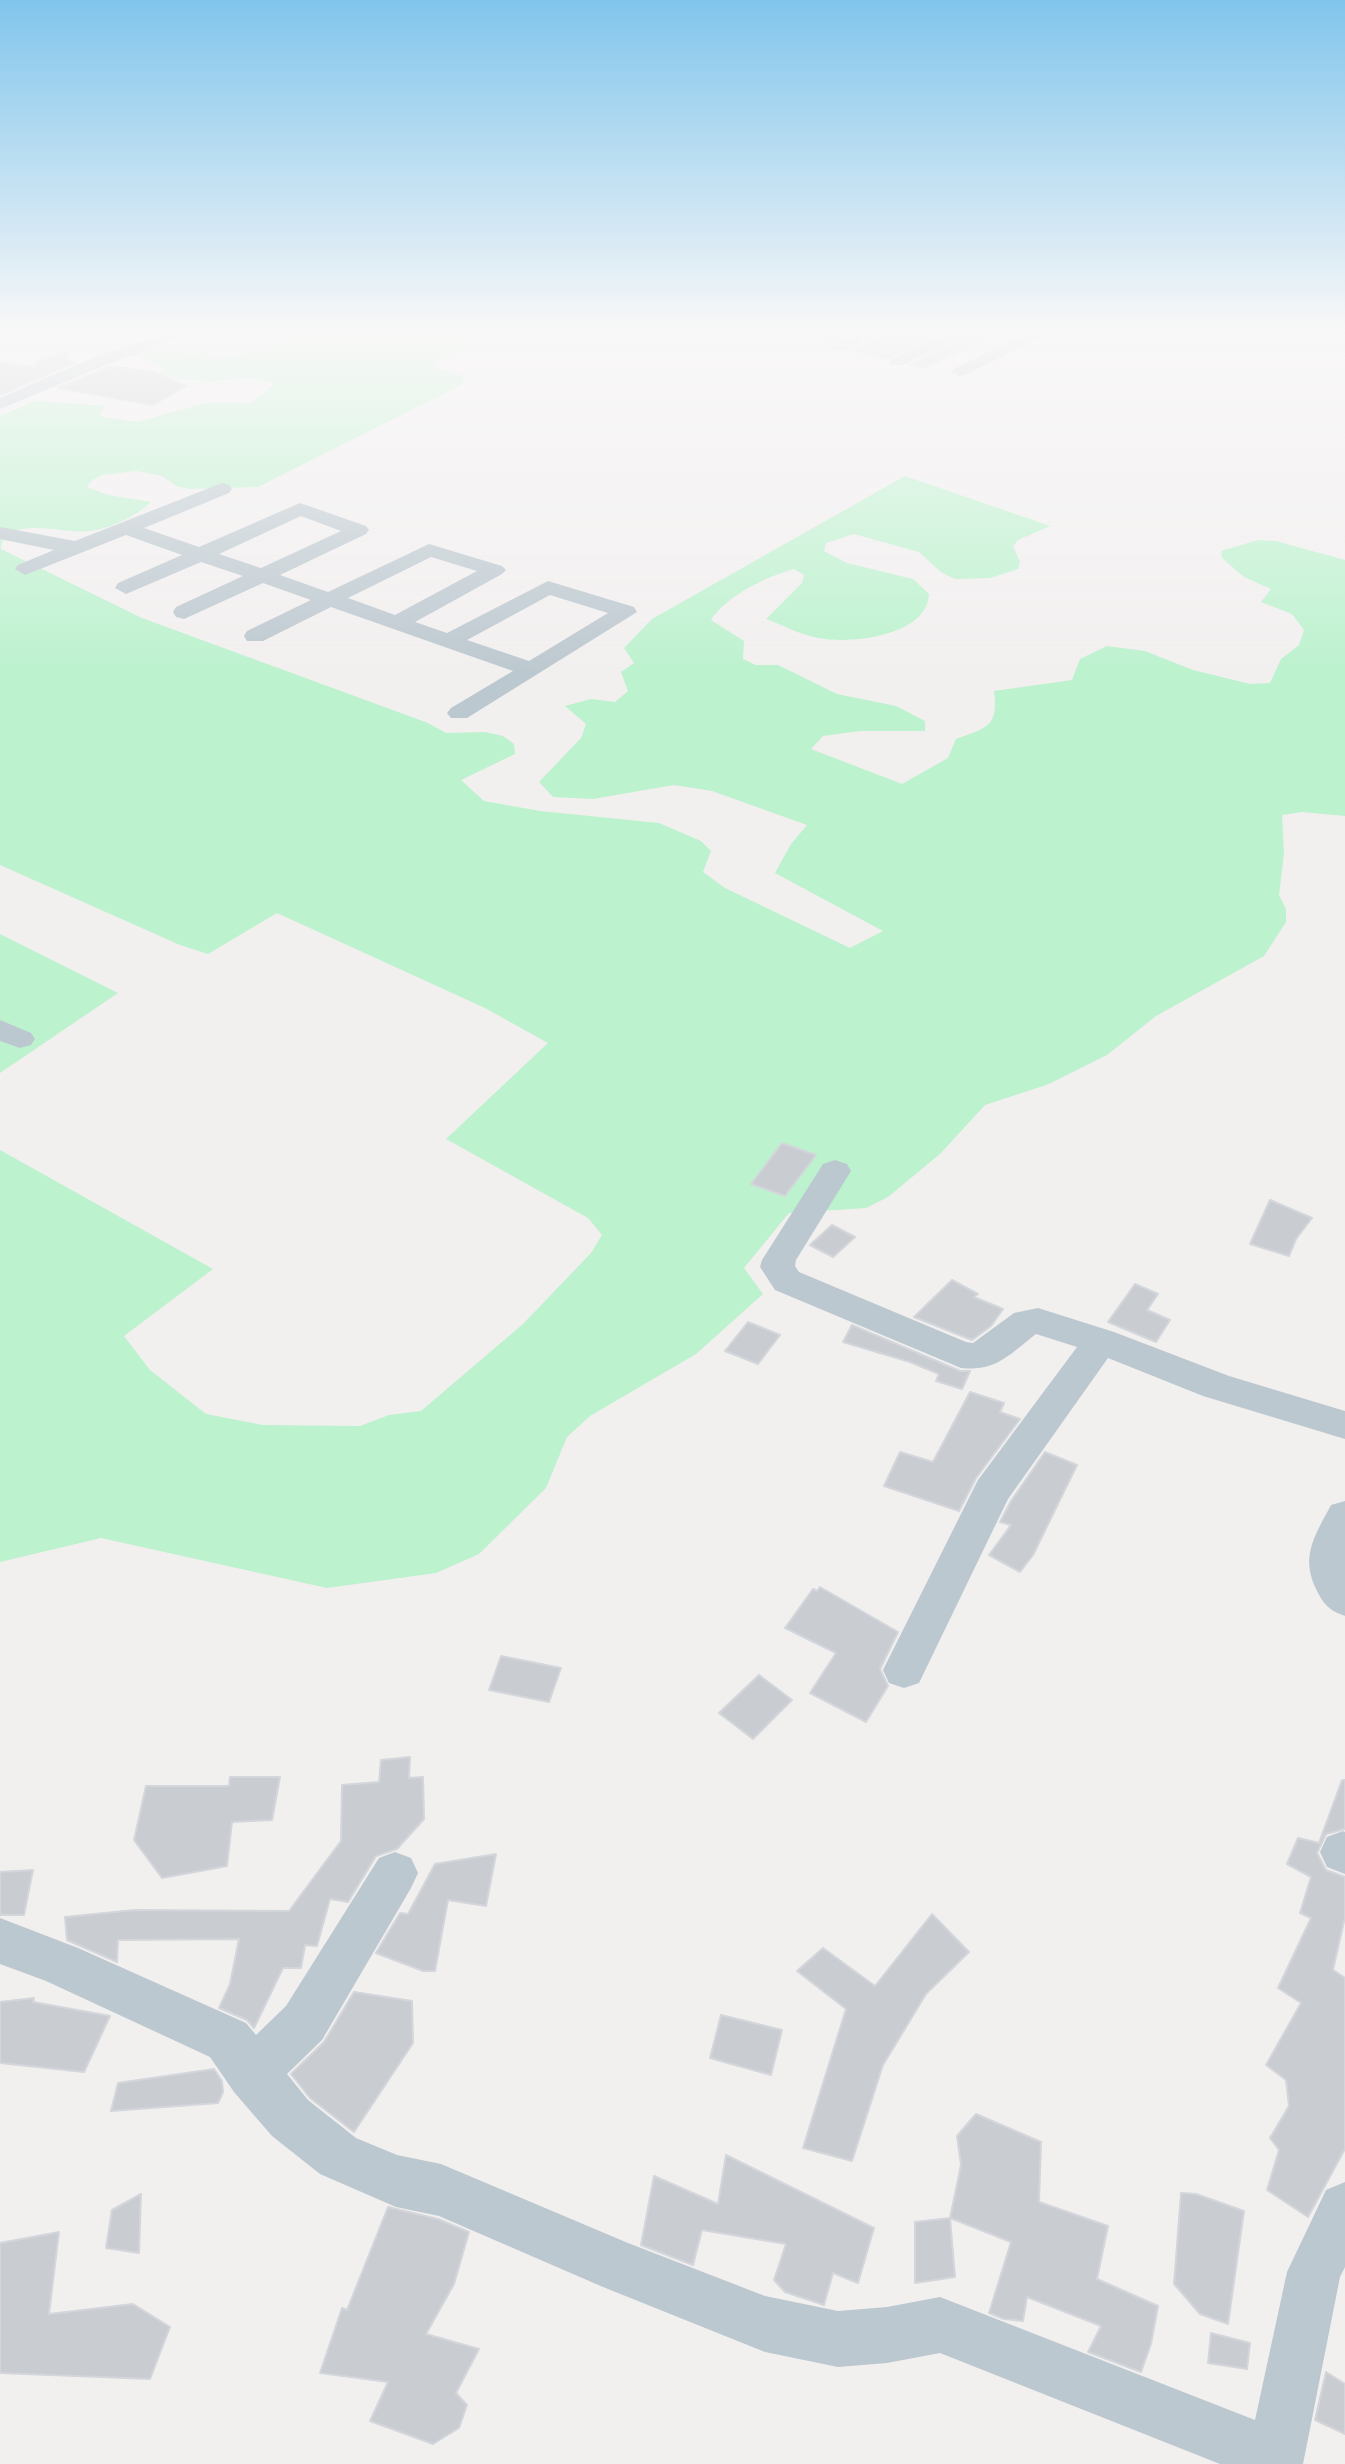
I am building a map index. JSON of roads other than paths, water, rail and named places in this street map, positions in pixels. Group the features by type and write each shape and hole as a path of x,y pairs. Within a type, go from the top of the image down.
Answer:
{"street":[{"path":"25,569 222,489"},
{"path":"126,588 300,509 359,530 184,612"},
{"path":"125,528 530,669"},
{"path":"0,533 77,548"},
{"path":"255,636 429,550 495,570 396,623"},
{"path":"448,641 548,587 626,612 459,713"},
{"path":"835,1171 779,1260 777,1267 787,1281 971,1357 986,1354 1027,1322 1053,1324 1216,1386 1345,1425"},
{"path":"904,1670 992,1491 1101,1341"},
{"path":"1345,1516 1327,1556 1326,1569 1329,1580 1345,1599"},
{"path":"252,2074 304,2023 395,1873"},
{"path":"0,1941 61,1964 228,2040 290,2118 338,2156 396,2181 441,2190 622,2268 765,2324 838,2339 887,2335 940,2325 1275,2460 1314,2272 1345,2209"}]}
